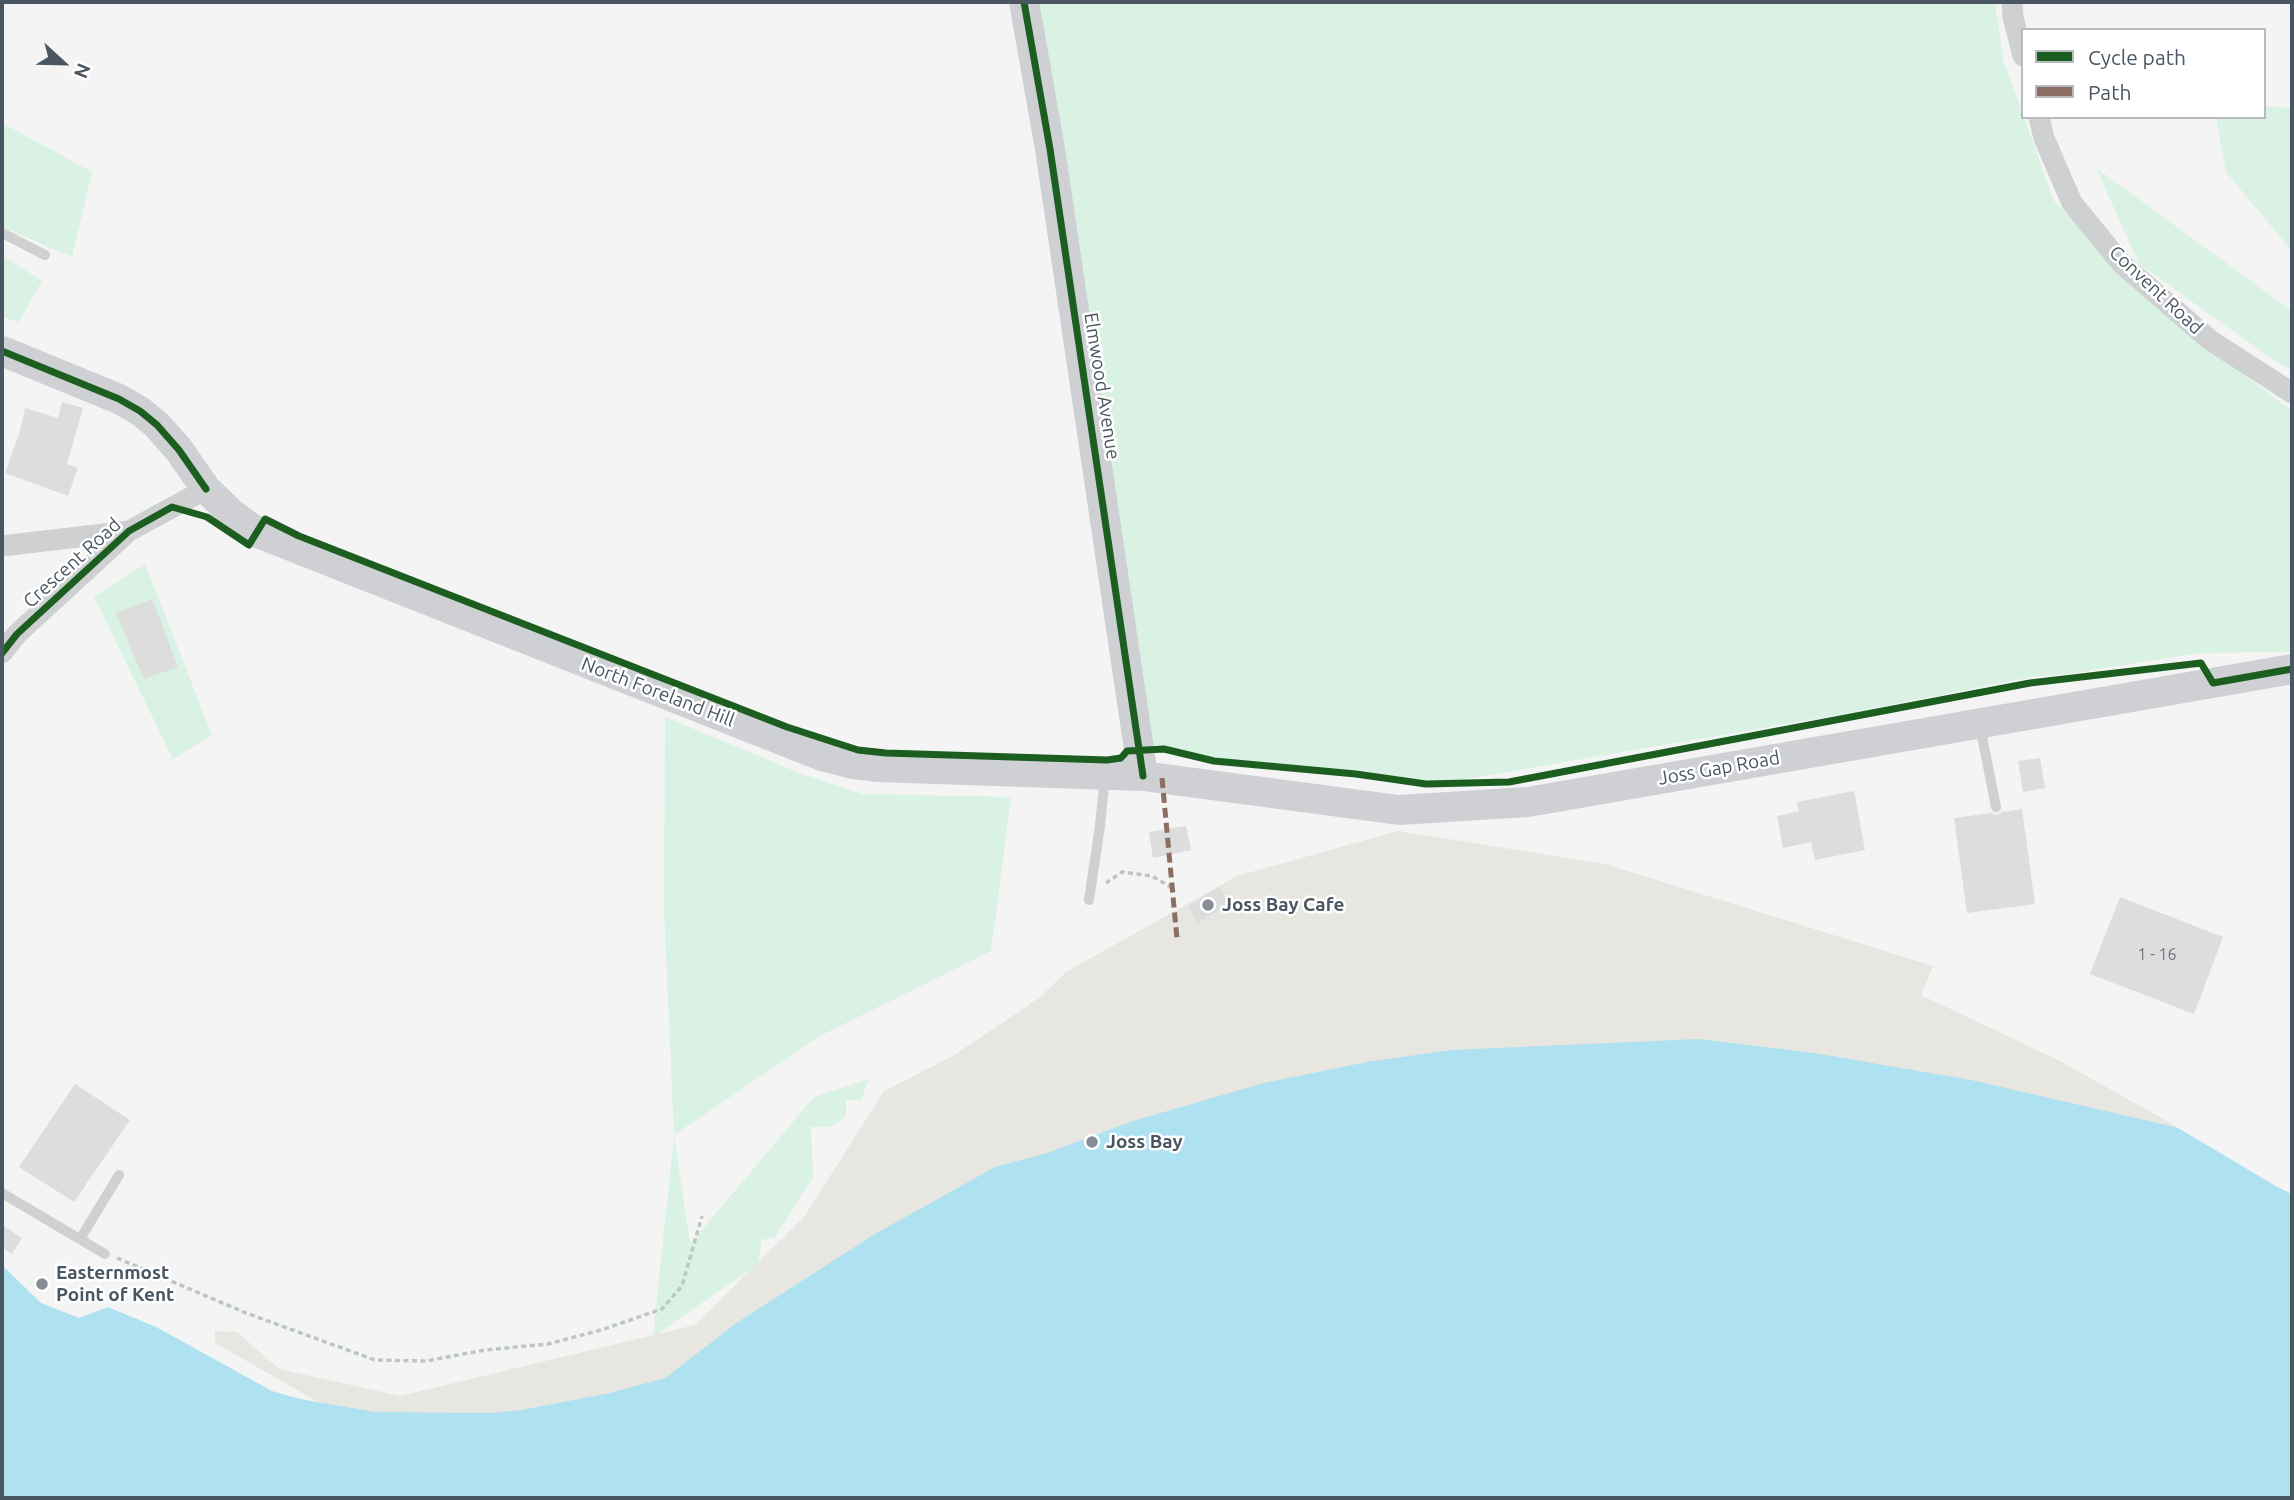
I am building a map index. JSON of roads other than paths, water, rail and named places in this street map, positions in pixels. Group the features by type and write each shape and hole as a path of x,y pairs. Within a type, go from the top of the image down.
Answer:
{"main road":[{"name":"Elmwood Avenue","path":"1024,2 1050,149 1143,776"},
{"name":"North Foreland Hill","path":"2,351 119,399 140,411 157,425 179,450 206,489 231,513 258,533 822,756 876,767 1143,776"},
{"name":"Joss Gap Road","path":"1143,776 1399,810 1528,802 2292,669"}],"street":[{"path":"2012,2 2021,48"},
{"name":"Convent Road","path":"2039,119 2044,138 2072,203 2122,264 2210,340 2292,393"},
{"name":"Crescent Road","path":"2,653 17,634 129,531 206,489"},
{"path":"2,546 129,531"}],"lane":[{"path":"2,233 44,255"},
{"path":"1979,724 1996,807"},
{"path":"1089,900 1105,774"},
{"path":"80,1238 119,1175"},
{"path":"2,1193 106,1254"}],"water":[{"path":"1698,1039 1814,1053 1971,1080 2179,1128 2292,1194 2292,1498 2,1498 2,1265 41,1303 79,1318 108,1307 156,1327 272,1391 300,1399 375,1412 491,1413 522,1410 610,1393 665,1378 738,1322 875,1234 995,1167 1047,1153 1133,1121 1264,1083 1367,1062 1452,1050"}],"place":[{"name":"Joss Bay Cafe","path":"1208,905"},
{"name":"Joss Bay","path":"1092,1142"},
{"name":"Easternmost Point of Kent","path":"42,1284"}]}
